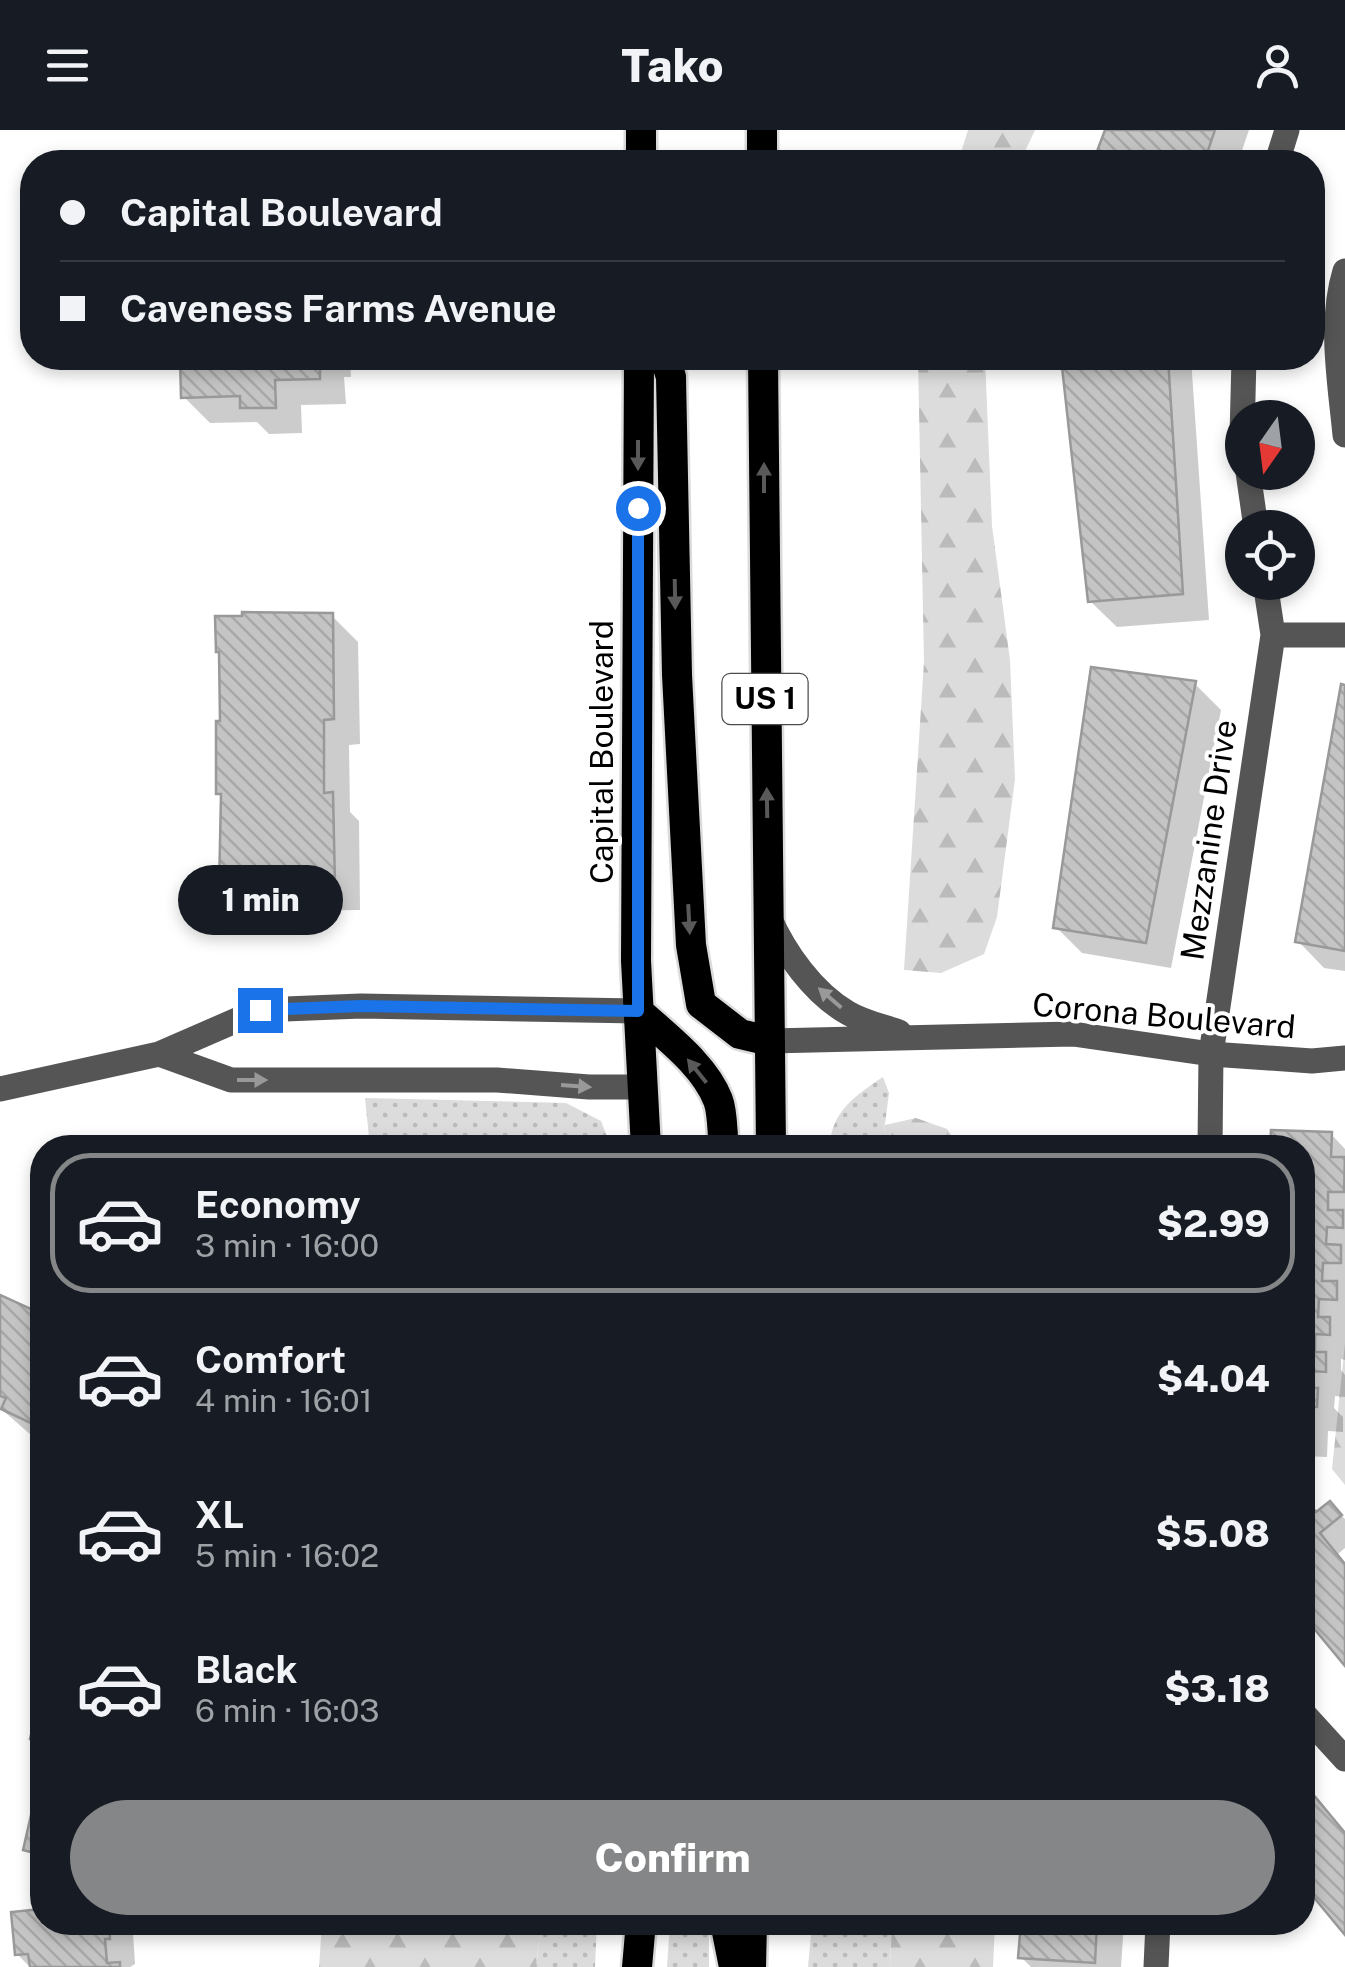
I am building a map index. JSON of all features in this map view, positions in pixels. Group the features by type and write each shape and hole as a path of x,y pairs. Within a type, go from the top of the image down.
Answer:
{"highway":[{"name":"Capital Boulevard","path":"639,370 638,1011 646,1135"},
{"path":"669,370 677,675 691,944 701,1004 740,1034 770,1041"},
{"name":"US 1","path":"763,370 771,1135"},
{"path":"638,1011 677,1046 718,1101 722,1135"},
{"path":"638,1967 639,1935"},
{"path":"728,1935 734,1967"},
{"path":"751,1967 752,1935"}],"street":[{"path":"1345,272 1339,290 1337,352 1345,435"},
{"path":"1243,400 1244,370"},
{"name":"Mezzanine Drive","path":"1210,1135 1210,1054 1273,635 1268,600"},
{"path":"1273,635 1345,635"},
{"name":"Corona Boulevard","path":"768,916 790,955 837,1006 859,1018 918,1038"},
{"path":"0,1089 158,1054 260,1010 361,1006 638,1011"},
{"name":"Corona Boulevard","path":"770,1041 1073,1034 1210,1054 1312,1061 1345,1058"},
{"path":"158,1054 231,1080 497,1080 644,1087"},
{"path":"1315,1726 1345,1759"},
{"path":"1156,1967 1157,1935"}],"green space":[{"path":"968,130 1035,130 1026,150 962,150"},
{"path":"918,370 986,370 992,526 1010,660 1015,779 997,917 984,954 941,973 904,970 924,662"},
{"path":"883,1077 889,1093 884,1135 831,1135 840,1114"},
{"path":"365,1098 566,1103 601,1121 606,1135 369,1135"},
{"path":"916,1118 947,1129 951,1135 884,1135 885,1125"},
{"path":"1345,1343 1345,1485 1332,1469"},
{"path":"321,1935 540,1935 536,1967 319,1967"},
{"path":"540,1935 596,1935 595,1967 536,1967"},
{"path":"669,1935 709,1935 709,1967 667,1967"},
{"path":"811,1935 891,1935 890,1967 808,1967"},
{"path":"891,1935 994,1935 993,1967 890,1967"}],"building":[{"path":"1105,130 1215,130 1208,150 1098,150"},
{"path":"180,370 320,370 320,379 275,380 276,408 240,408 240,396 181,398"},
{"path":"1062,370 1169,370 1183,594 1088,602"},
{"path":"242,612 333,613 334,719 324,720 324,793 333,792 335,885 219,890 219,652 215,616 242,616"},
{"path":"1091,667 1196,681 1146,943 1053,928"},
{"path":"1341,684 1345,685 1345,951 1295,942"},
{"path":"1271,1130 1332,1132 1331,1157 1345,1157 1344,1192 1328,1192 1328,1210 1343,1210 1343,1228 1327,1227 1326,1244 1341,1245 1341,1263 1323,1263 1322,1281 1337,1281 1337,1300 1319,1299 1318,1317 1330,1317 1330,1335 1315,1334 1315,1135 1271,1135"},
{"path":"0,1295 30,1309 30,1423 1,1409 6,1398 0,1396"},
{"path":"1315,1352 1326,1352 1326,1372 1315,1371"},
{"path":"1330,1501 1342,1515 1320,1533 1345,1564 1345,1666 1315,1630 1315,1511"},
{"path":"1315,1797 1345,1833 1345,1935 1315,1899"},
{"path":"30,1820 30,1852 23,1850"},
{"path":"30,1910 30,1935 110,1935 110,1939 105,1939 107,1963 120,1962 120,1967 30,1967 28,1954 15,1955 11,1912"},
{"path":"1020,1935 1096,1935 1095,1963 1018,1958"}],"route":[{"path":"260,1010 361,1006 638,1011 638,508"}]}
